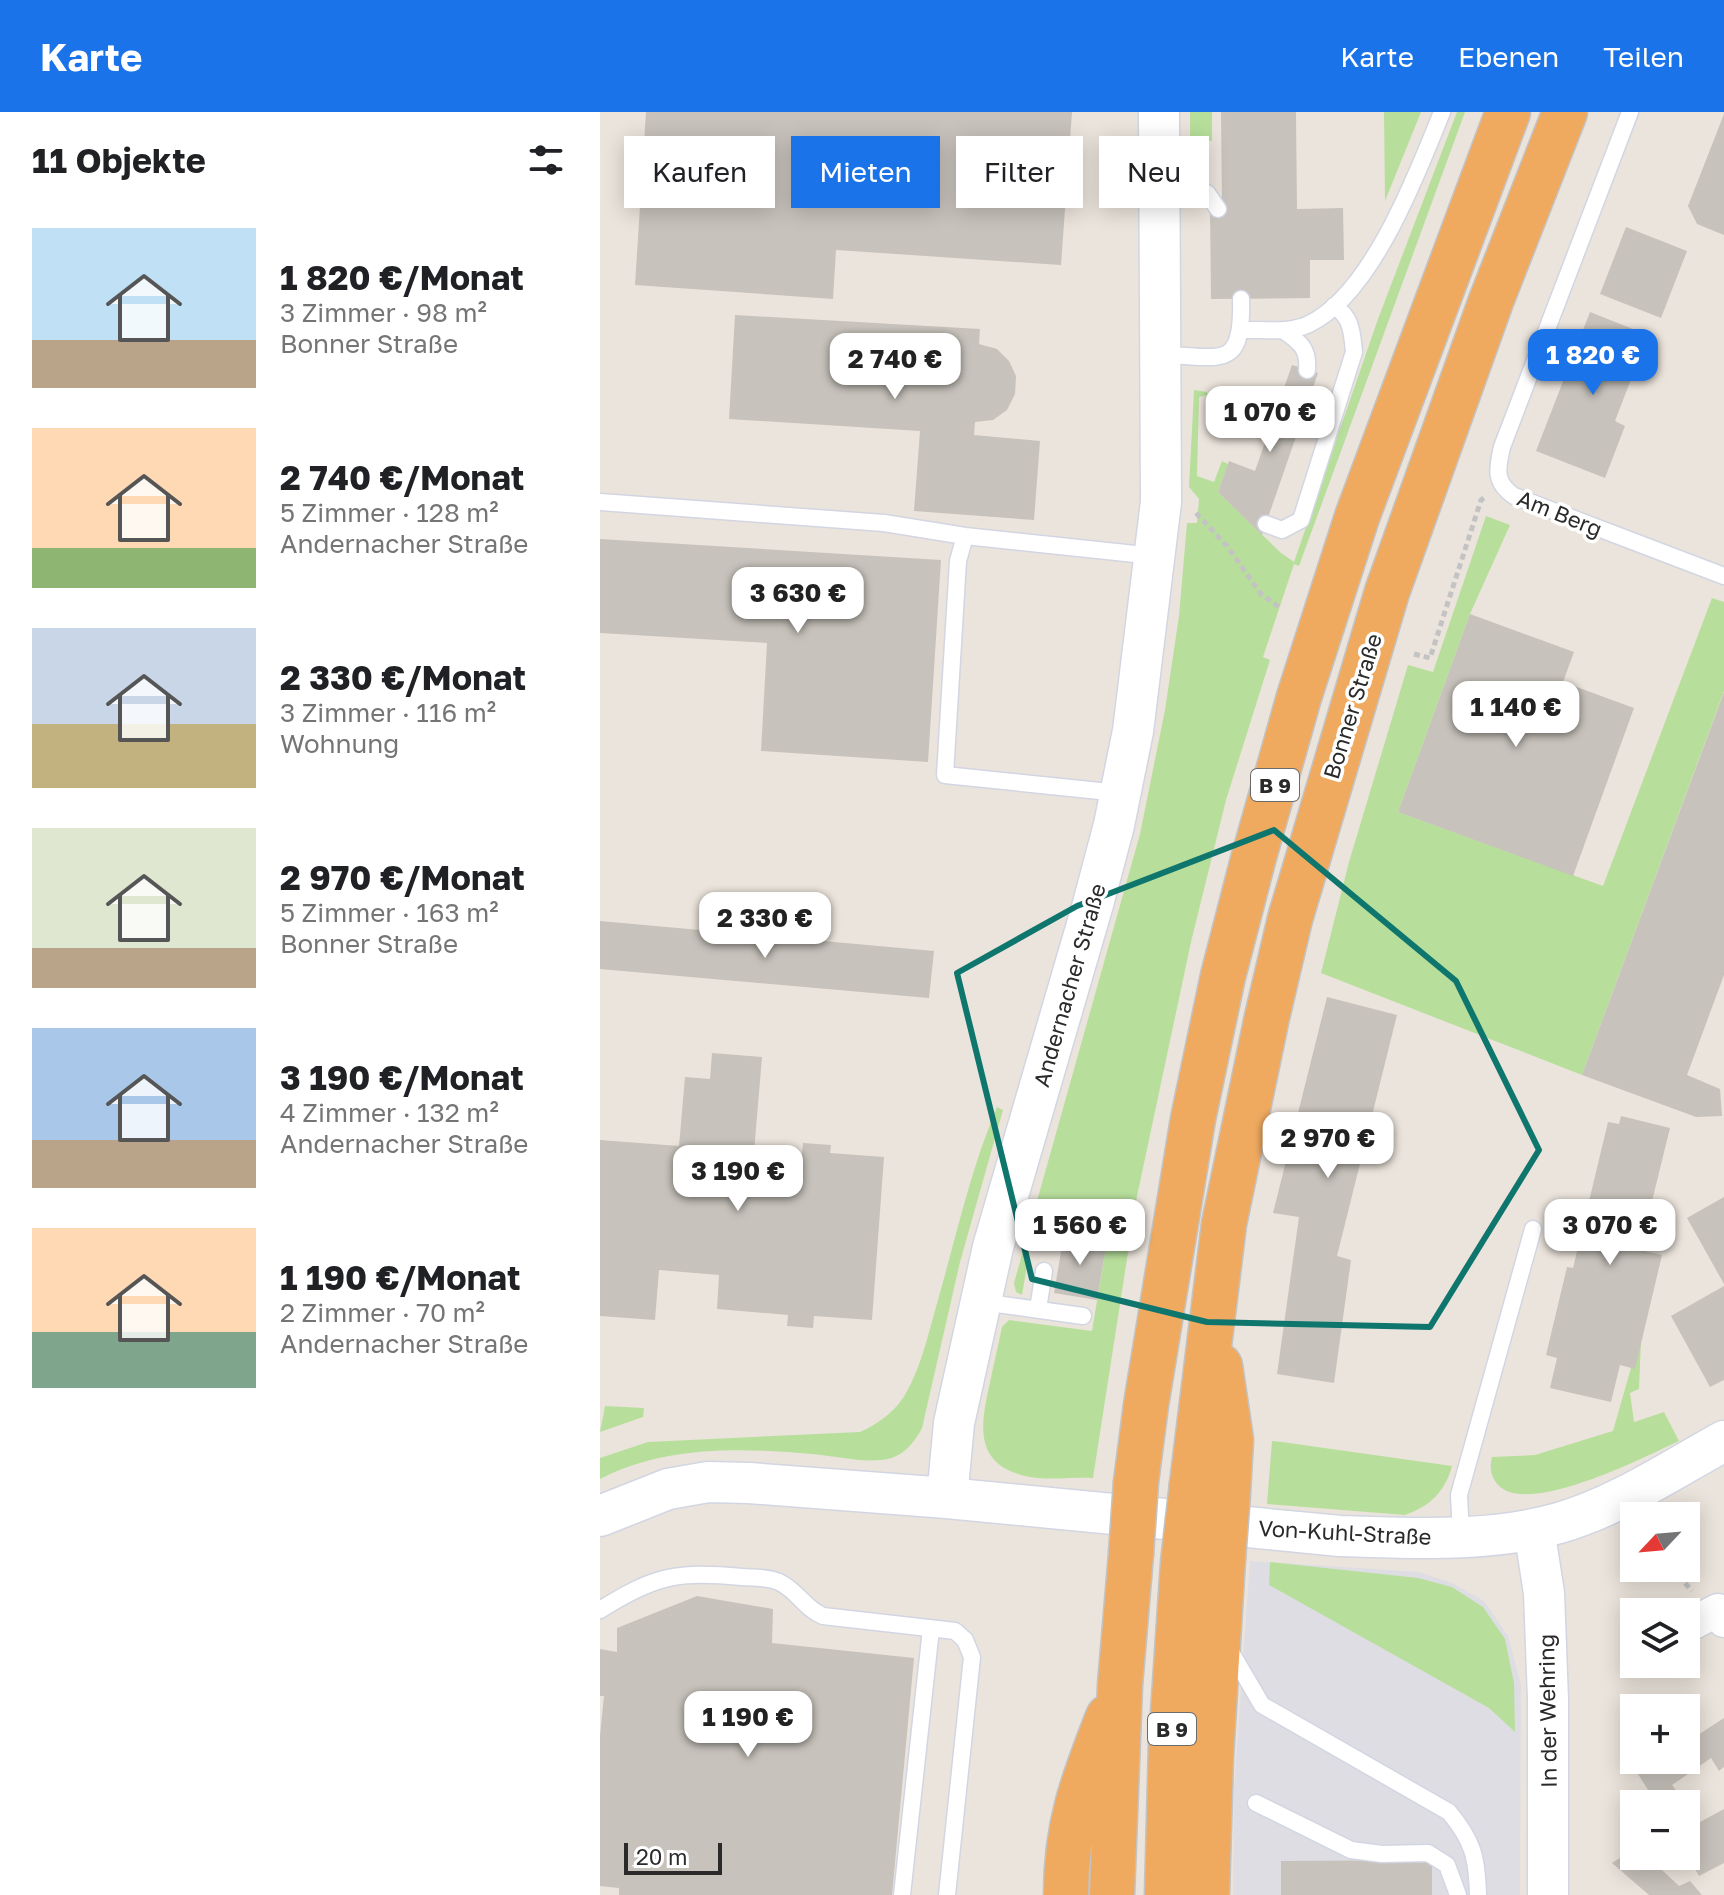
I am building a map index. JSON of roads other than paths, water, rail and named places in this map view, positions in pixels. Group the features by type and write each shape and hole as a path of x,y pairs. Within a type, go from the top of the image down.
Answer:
{"highway":[{"name":"B 9","path":"1112,1895 1120,1685 1136,1482 1173,1227 1223,976 1299,697 1357,517 1508,112"},
{"name":"Bonner Straße","path":"1203,1561 1210,1488 1231,1440 1212,1321 1224,1224 1290,919 1387,592 1491,301 1565,112"},
{"name":"B 9","path":"1167,1895 1171,1742 1203,1561"},
{"path":"1203,1561 1220,1632 1211,1757 1207,1895"},
{"path":"1066,1895 1071,1827 1078,1795 1120,1685"}],"street":[{"name":"Andernacher Straße","path":"1159,112 1159,136"},
{"name":"Andernacher Straße","path":"947,1498 954,1423 993,1247 1097,891 1133,731 1161,502 1159,208"},
{"name":"Von-Kuhl-Straße","path":"947,1498 1340,1536 1496,1535 1561,1523 1617,1500 1724,1441"},
{"path":"600,1516 668,1489 708,1482 947,1498"},
{"name":"In der Wehring","path":"1534,1529 1540,1555 1545,1624 1548,1895"},
{"path":"1700,1620 1718,1610 1724,1621"}],"lane":[{"path":"1242,330 1284,331 1309,324 1334,306 1359,278 1406,201 1442,112"},
{"name":"Am Berg","path":"1630,112 1502,447 1498,476 1502,488 1529,503 1724,576"},
{"path":"1209,196 1218,209"},
{"path":"1160,355 1224,356 1234,350 1242,330 1241,299"},
{"path":"1266,524 1282,530 1301,520 1354,352 1352,326 1344,312 1334,306"},
{"path":"1284,331 1300,342 1308,356 1307,370"},
{"path":"600,502 884,523 965,536 1154,556"},
{"path":"965,536 958,561 945,775 1121,793"},
{"path":"1461,1536 1459,1495 1533,1229"},
{"path":"1038,1309 1044,1271"},
{"path":"980,1301 1083,1316"},
{"path":"600,1610 639,1587 665,1577 699,1573 775,1580 789,1587 813,1612 823,1616 955,1631 965,1640 972,1657 947,1895"},
{"path":"902,1895 931,1629"},
{"path":"1220,1632 1262,1705 1449,1812 1466,1832 1476,1853 1478,1895"},
{"path":"1256,1803 1351,1850 1382,1854 1428,1853 1447,1865 1458,1895"}]}
